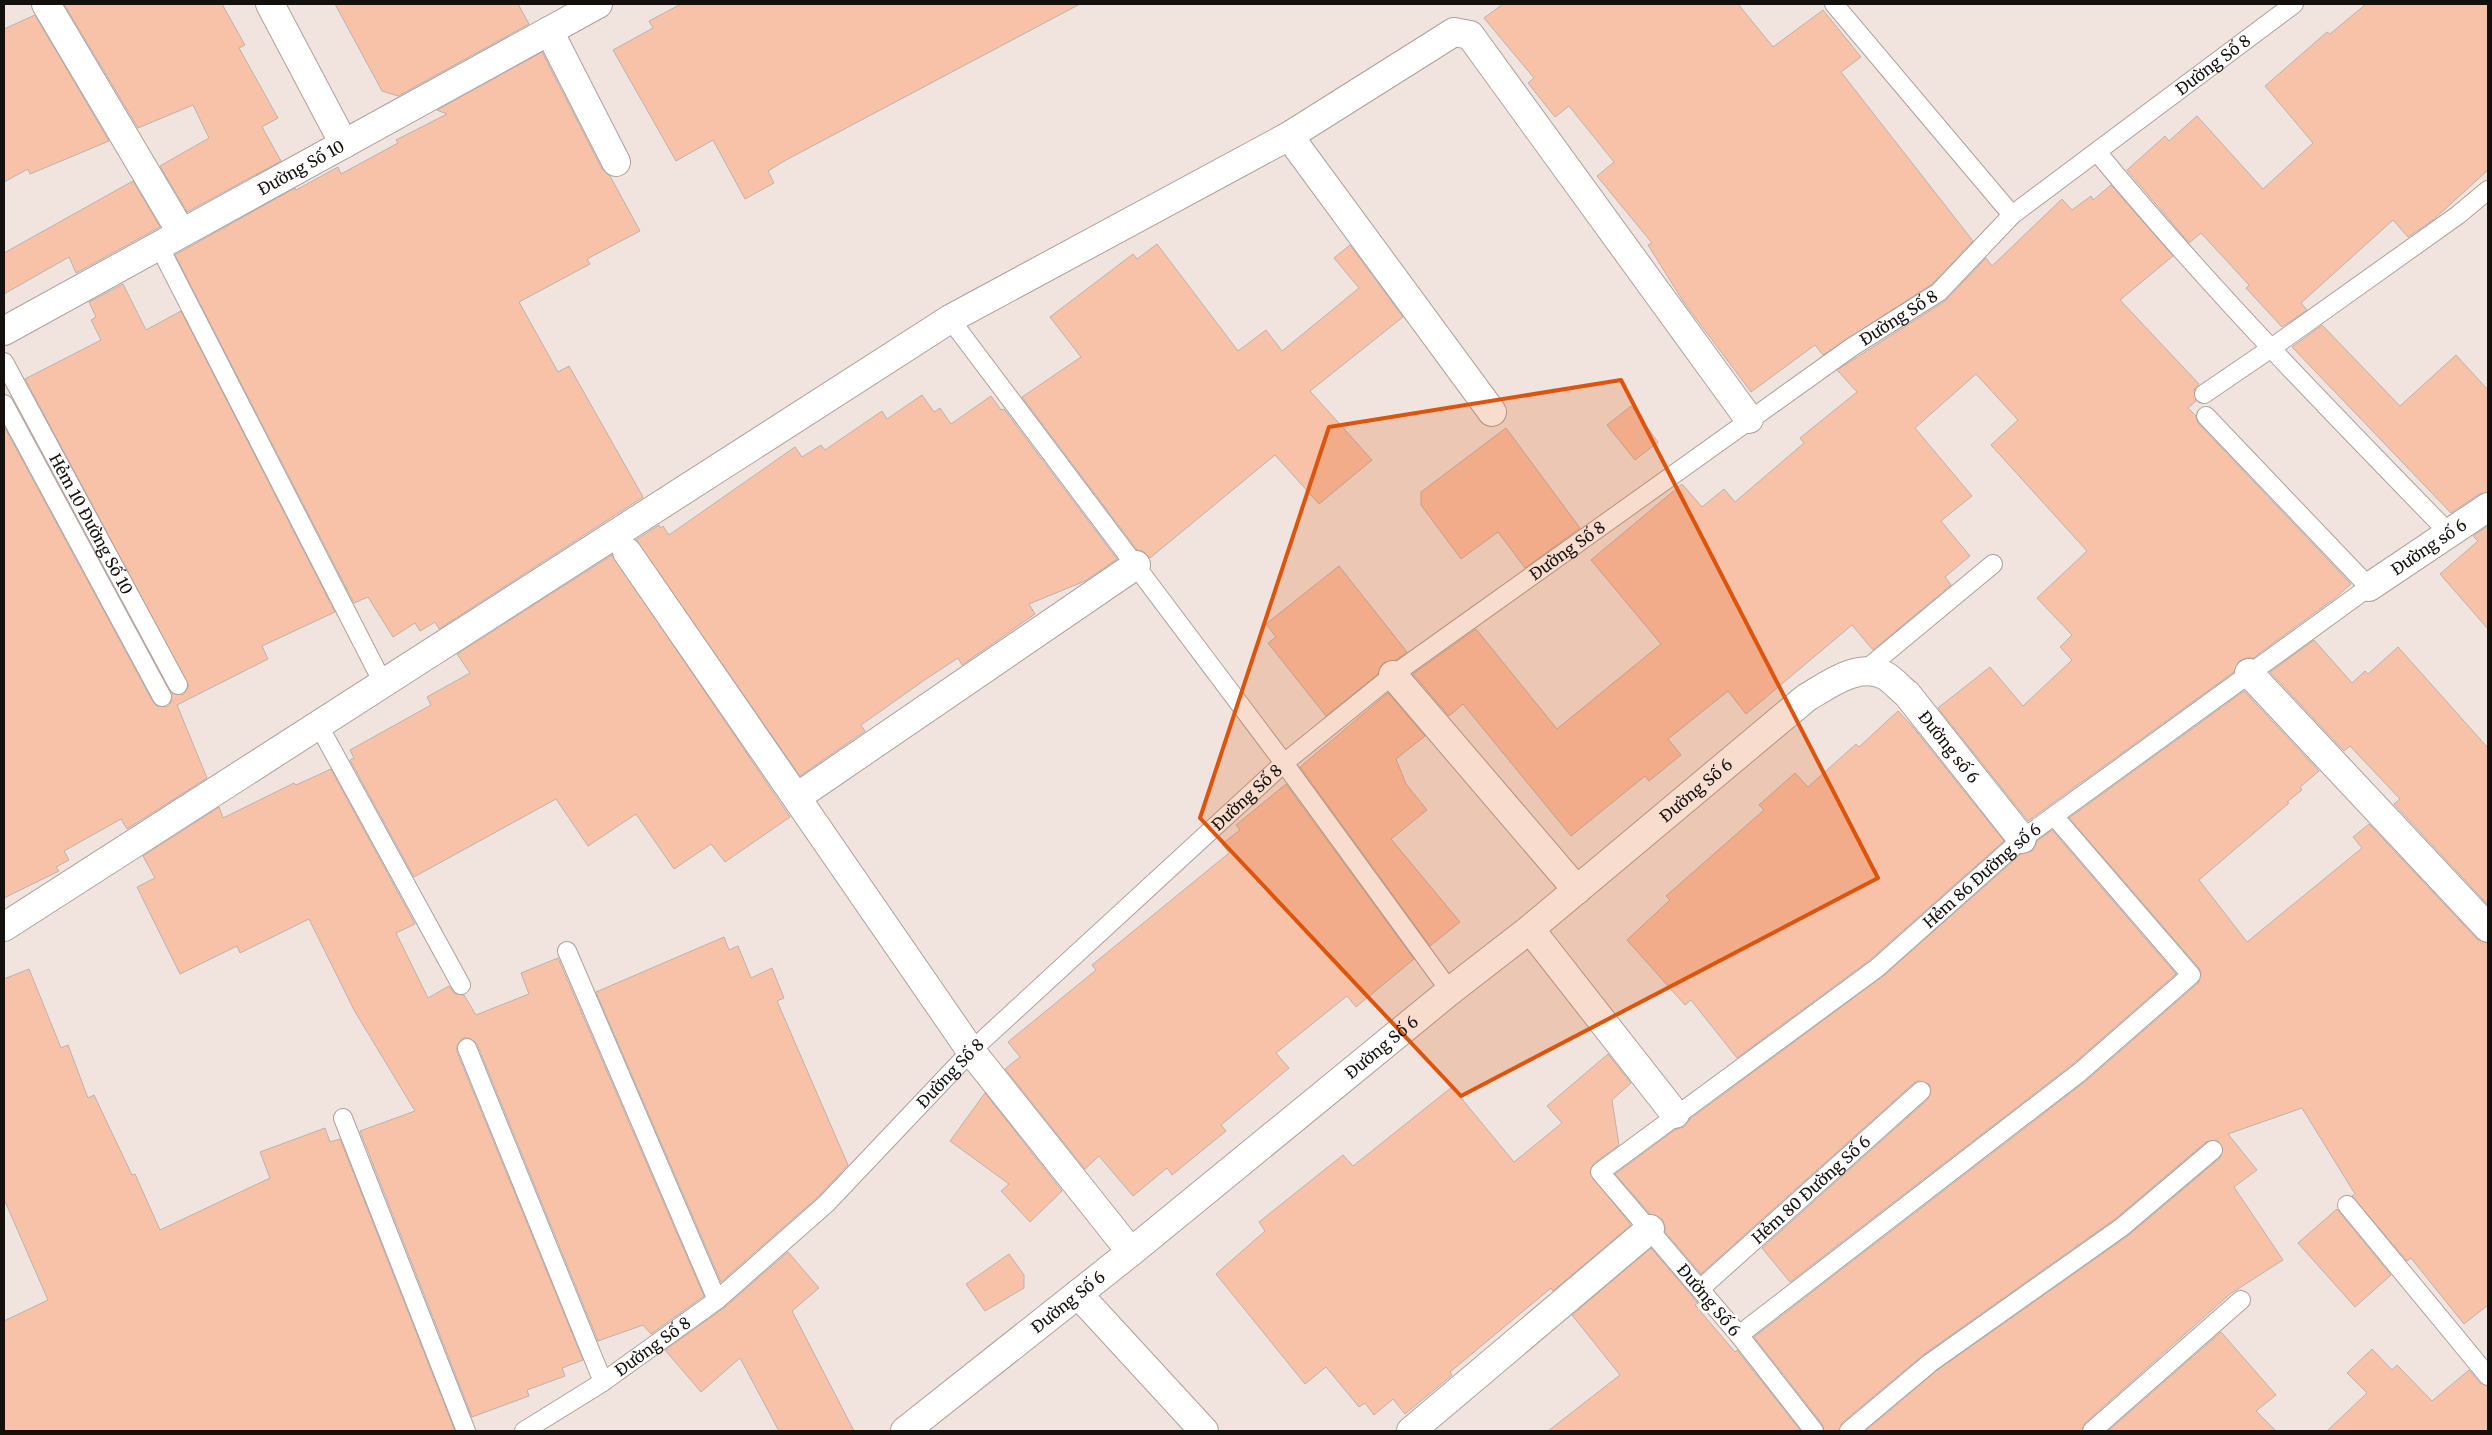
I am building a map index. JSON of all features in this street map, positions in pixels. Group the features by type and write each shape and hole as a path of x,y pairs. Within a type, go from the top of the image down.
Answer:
{"street":[{"path":"46,4 170,238"},
{"path":"270,4 344,144"},
{"name":"Đường Số 10","path":"4,331 598,4"},
{"path":"549,32 616,162"},
{"path":"4,927 384,685 950,319 1289,136 1454,32 1470,35 1750,420"},
{"path":"1289,136 1492,412"},
{"name":"Đường số 6","path":"2370,587 2450,534 2488,506"},
{"path":"627,552 798,797 971,1051 1131,1252"},
{"path":"798,797 1136,566"},
{"name":"Đường số 6","path":"1864,671 1886,675 1907,694 2022,839"},
{"name":"Đường Số 6","path":"905,1431 1131,1252 1450,991 1530,929 1806,698 1843,677 1864,671"},
{"path":"2249,673 2487,925"},
{"path":"1393,675 1577,890"},
{"path":"1530,929 1675,1114"},
{"path":"1411,1431 1650,1229"},
{"path":"1078,1294 1204,1431"}],"lane":[{"path":"1834,4 2012,215"},
{"name":"Đường Số 8","path":"524,1431 603,1382 718,1300 826,1204 971,1051 1284,763 1393,675 1852,347 1939,292 2012,215 2294,4"},
{"path":"2097,152 2137,200 2270,349 2450,534"},
{"path":"2204,394 2458,215 2488,190"},
{"path":"170,238 384,685"},
{"path":"950,319 1284,763 1450,991"},
{"name":"Hẻm 10 Đường Số 10","path":"4,362 178,685"},
{"path":"4,404 162,697"},
{"path":"2206,416 2370,587"},
{"path":"1864,671 1994,564"},
{"name":"Hẻm 86 Đường số 6","path":"1600,1172 1675,1114 1877,968 2022,839 2149,749 2249,673 2370,587"},
{"path":"319,726 461,985"},
{"path":"1740,1335 2080,1072 2191,975 2054,816"},
{"path":"567,951 718,1300"},
{"path":"468,1048 603,1382"},
{"name":"Hẻm 80 Đường Số 6","path":"1700,1288 1921,1091"},
{"path":"343,1118 466,1431"},
{"path":"1849,1431 1930,1363 2122,1227 2213,1150"},
{"name":"Đường Số 6","path":"1600,1172 1740,1335 1814,1431"},
{"path":"2348,1205 2488,1376"},
{"path":"2092,1431 2241,1300"}],"highlighted area":[{"path":"1621,380 1878,878 1461,1096 1200,818 1329,427"}],"building":[{"path":"64,4 222,4 245,45 239,48 278,118 262,127 281,161 187,212 160,166 209,138 193,105 138,128"},
{"path":"335,4 518,4 529,24 398,96 382,91"},
{"path":"681,4 1080,4 786,160 768,171 774,183 745,199 713,140 676,161 613,50 653,28 649,21"},
{"path":"1503,4 1738,4 1773,47 1823,10 1861,57 1841,72 1973,241 1932,284 1823,355 1815,345 1751,392 1683,301 1648,245 1652,243 1597,176 1614,162 1569,106 1555,117 1528,83 1534,78 1484,18"},
{"path":"2366,4 2488,4 2488,170 2433,220 2408,237 2393,220 2301,303 2307,310 2282,327 2246,288 2249,285 2201,233 2189,243 2127,170 2165,136 2169,141 2197,116 2263,189 2313,143 2265,86 2327,32 2330,34"},
{"path":"35,15 109,141 30,174 28,169 4,182 4,29"},
{"path":"542,52 602,169 610,176 640,231 587,259 590,264 519,302 558,372 569,366 643,497 439,629 435,622 420,631 415,623 393,637 368,597 354,603 175,255 295,188 296,190 338,167 341,174 398,143 396,140 447,114 437,110"},
{"path":"133,181 160,227 76,273 69,257 4,294 4,253"},
{"path":"2111,185 2173,256 2120,300 2199,384 2194,390 2196,401 2188,408 2196,416 2198,423 2351,584 2335,598 2253,658 2239,661 2234,672 2028,821 1938,708 1990,667 2023,706 2072,660 2060,647 2072,635 2037,598 2087,551 1991,445 2018,420 1976,374 1915,428 1972,496 1941,521 1970,556 1945,577 1951,585 1873,650 1852,625 1746,714 1728,691 1668,739 1681,755 1649,781 1645,776 1571,836 1463,704 1449,716 1413,674 1476,629 1557,729 1661,644 1591,560 1682,484 1702,507 1724,489 1735,502 1804,443 1800,438 1857,392 1837,370 1945,301 1986,258 1992,266 2062,199 2072,210 2091,196 2093,200"},
{"path":"1157,244 1238,351 1266,330 1282,351 1359,288 1334,258 1350,245 1403,317 1310,391 1372,460 1319,504 1275,455 1150,558 1143,551 1137,550 1022,397 1081,357 1050,317 1133,254 1137,259"},
{"path":"123,284 146,330 181,311 335,612 262,646 268,659 177,705 207,778 127,829 121,819 64,851 69,860 56,867 59,871 4,898 4,426 153,702 157,706 167,707 171,702 172,693 183,695 189,686 25,379 101,340 91,320 96,317 89,302"},
{"path":"2322,325 2400,406 2456,355 2488,390 2488,492 2479,494 2451,513 2292,347"},
{"path":"922,395 934,412 940,408 951,424 991,396 1001,410 1004,409 1117,559 1085,581 1029,604 1035,614 962,665 958,658 926,679 861,725 865,731 800,776 636,540 659,525 660,528 663,526 669,535 795,447 802,457 821,445 825,450 882,411 887,419"},
{"path":"1631,406 1658,442 1635,460 1607,425"},
{"path":"1506,428 1580,528 1525,568 1498,532 1461,559 1421,505 1421,492"},
{"path":"2488,526 2488,629 2440,574 2478,541 2473,536"},
{"path":"612,555 790,817 725,862 711,844 674,869 636,814 588,846 556,799 414,877 350,760 354,758 350,750 431,705 427,697 470,673 457,654"},
{"path":"1339,566 1407,652 1396,660 1383,663 1378,674 1326,716 1268,643 1276,637 1266,624"},
{"path":"2314,640 2352,683 2365,671 2368,674 2398,647 2488,748 2488,905 2394,804 2400,799 2350,746 2344,751 2270,672"},
{"path":"2244,691 2319,771 2300,787 2302,790 2287,802 2289,803 2199,880 2247,942 2362,848 2353,837 2369,824 2477,939 2488,943 2488,1305 2464,1324 2411,1258 2407,1261 2352,1196 2355,1194 2302,1108 2228,1134 2257,1170 2234,1187 2283,1260 2230,1294 2085,1423 2082,1431 1865,1431 1936,1371 2129,1235 2220,1158 2223,1149 2217,1140 2206,1142 2115,1219 1923,1355 1842,1423 1839,1431 1824,1431 1822,1424 1754,1337 2087,1080 2198,983 2201,973 2199,968 2069,818"},
{"path":"1388,693 1425,736 1396,759 1406,784 1427,810 1391,839 1460,922 1430,946 1300,767"},
{"path":"1898,711 1913,727 2004,841 1870,960 1737,1058 1691,1000 1685,1005 1627,940 1670,900 1666,896 1764,810 1759,805 1795,773 1808,787 1856,744 1859,747"},
{"path":"331,769 415,924 396,933 428,998 449,986 455,994 464,995 476,1015 529,994 521,973 558,958 704,1296 651,1334 643,1325 598,1341 477,1044 469,1038 463,1038 457,1046 457,1052 583,1360 562,1368 565,1376 527,1390 529,1396 472,1417 360,1131 415,1111 354,1010 309,919 240,953 237,946 180,974 137,887 155,878 143,856 219,807 223,818 294,783 296,785"},
{"path":"1286,784 1414,959 1356,1007 1347,996 1276,1053 1289,1068 1221,1125 1226,1131 1172,1175 1167,1168 1133,1196 1099,1156 1085,1169 1005,1069 1020,1057 1008,1042 1096,970 1092,965 1229,853 1222,844 1240,830 1236,825"},
{"path":"2052,830 2176,974 2073,1064 1790,1282 1762,1248 1928,1099 1931,1089 1929,1084 1919,1081 1914,1083 1701,1274 1665,1232 1662,1219 1650,1214 1615,1174 1676,1129 1684,1127 1690,1119 1883,976 2021,854 2032,851 2037,841"},
{"path":"724,937 729,950 738,946 751,978 772,968 784,998 777,1001 848,1165 819,1196 721,1282 596,992"},
{"path":"29,969 61,1048 68,1045 88,1098 94,1095 132,1175 135,1174 160,1230 270,1178 260,1152 325,1128 330,1142 340,1139 455,1431 4,1431 4,1321 48,1300 4,1199 4,979"},
{"path":"1608,1054 1631,1083 1612,1100 1619,1145 1594,1163 1590,1173 1631,1225 1553,1291 1551,1288 1450,1372 1452,1375 1405,1414 1393,1399 1374,1415 1365,1403 1359,1407 1326,1367 1305,1384 1216,1274 1265,1231 1259,1222 1343,1155 1353,1166 1452,1087 1514,1162 1562,1123 1547,1106"},
{"path":"985,1093 1062,1191 1030,1222 1001,1191 1009,1184 950,1141"},
{"path":"2337,1209 2391,1275 2355,1307 2298,1243"},
{"path":"1651,1248 1698,1303 1695,1305 1735,1352 1737,1350 1801,1431 1548,1431 1620,1375 1572,1315"},
{"path":"788,1252 819,1288 792,1311 854,1431 779,1431 740,1358 701,1392 665,1350 724,1308"},
{"path":"1009,1254 1024,1275 1024,1288 985,1311 966,1284"},
{"path":"2221,1332 2276,1395 2256,1411 2276,1431 2108,1431"},
{"path":"2372,1349 2392,1370 2397,1365 2432,1401 2469,1370 2480,1383 2488,1386 2488,1431 2327,1431 2367,1393 2347,1373"}]}
